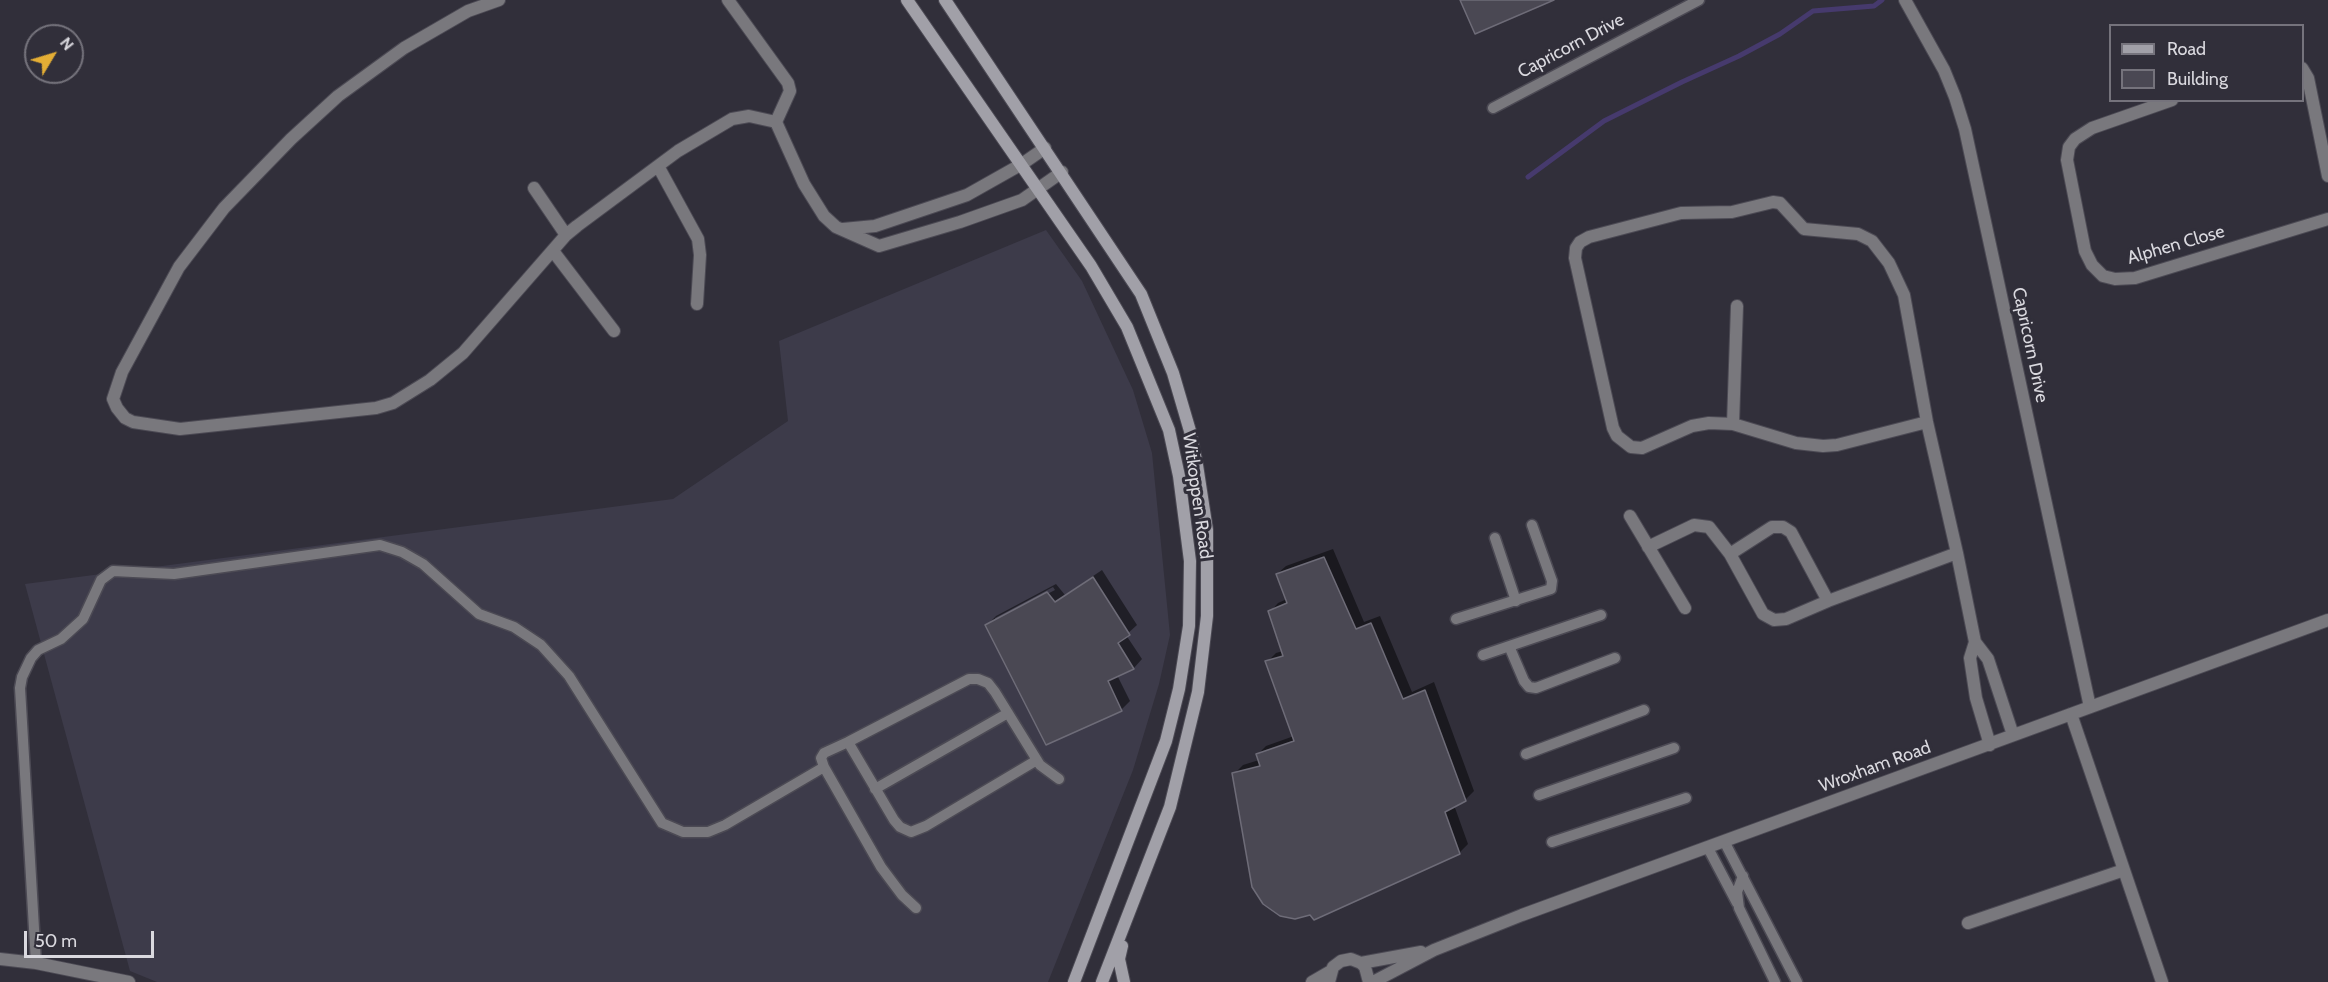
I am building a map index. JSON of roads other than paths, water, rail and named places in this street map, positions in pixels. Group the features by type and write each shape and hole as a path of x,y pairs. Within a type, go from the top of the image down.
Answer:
{"main road":[{"name":"Witkoppen Road","path":"908,0 1091,266 1132,337 1169,430 1179,476 1190,561 1189,626 1179,689 1166,741 1074,982"},
{"name":"Witkoppen Road","path":"945,0 1062,172 1141,294 1173,373 1190,430 1207,530 1207,616 1198,692 1170,807 1102,982"},
{"path":"1124,982 1119,959 1129,913"}],"street":[{"path":"500,0 468,11 404,48 338,96 291,138 224,208 179,267 122,372 113,399 120,414 133,422 180,429 376,408 393,403 450,366 566,235 678,151 732,120 749,116 776,122"},
{"path":"729,0 788,82 790,91 776,122 804,184 824,216 842,230 879,246 1022,200 1062,172"},
{"name":"Capricorn Drive","path":"1905,0 1944,70 1965,129 2090,707"},
{"path":"2304,71 2308,78 2328,176"},
{"name":"Alphen Close","path":"2166,102 2092,128 2075,139 2069,147 2067,160 2085,251 2092,265 2103,276 2115,279 2134,278 2328,219"},
{"path":"842,230 875,226 967,195 1022,164 1045,148"},
{"path":"658,166 698,239 700,255 697,304"},
{"path":"534,188 566,235"},
{"path":"1927,422 1837,445 1823,446 1796,443 1733,424 1701,424 1642,448 1631,447 1617,436 1607,406 1575,258 1580,242 1589,237 1681,213 1732,212 1773,202 1780,203 1804,229 1858,234 1872,241 1889,263 1904,295 1927,422 1975,642 1988,659 2013,735"},
{"path":"917,212 921,234"},
{"path":"553,251 614,331"},
{"path":"1733,424 1737,306"},
{"path":"1630,516 1685,608"},
{"path":"1648,547 1694,525 1712,530 1730,554 1766,618 1774,620 1786,619 1957,553"},
{"path":"1730,554 1772,527 1783,527 1791,532 1828,601"},
{"name":"Wroxham Road","path":"1371,982 1434,950 1522,915 2328,620"},
{"path":"1975,642 1970,658 1976,698 1990,745"},
{"path":"2071,714 2162,982"},
{"path":"1968,923 2124,870"},
{"name":"Wroxham Road","path":"1330,977 1336,963 1345,959 1362,963 1434,950"},
{"path":"0,959 36,963 129,982"},
{"path":"1362,963 1371,982"},
{"path":"1312,982 1330,977"}],"lane":[{"name":"Capricorn Drive","path":"1493,108 1699,0"},
{"path":"1456,619 1550,590 1552,581 1532,525"},
{"path":"1495,538 1516,601"},
{"path":"36,963 21,700 22,677 31,658 38,650 61,639 83,619 101,580 113,571 174,574 380,545 402,552 423,564 479,614 514,627 541,645 569,676 662,823 683,832 708,832 725,825 824,767"},
{"path":"1483,655 1601,615"},
{"path":"1509,646 1524,681 1529,687 1536,688 1615,658"},
{"path":"916,908 902,896 881,867 824,767 821,758 824,753 969,679 978,678 988,683 1040,765 1059,779"},
{"path":"1526,754 1644,710"},
{"path":"876,789 1008,713"},
{"path":"848,742 900,826 911,832 917,831 1036,760"},
{"path":"1539,795 1674,748"},
{"path":"1552,842 1686,798"},
{"path":"1724,841 1797,982"},
{"path":"1708,848 1775,982"},
{"path":"1739,908 1737,892 1743,876"}],"waterway":[{"path":"1528,177 1604,121 1739,56 1780,34 1813,11 1874,6 1882,0"}]}
